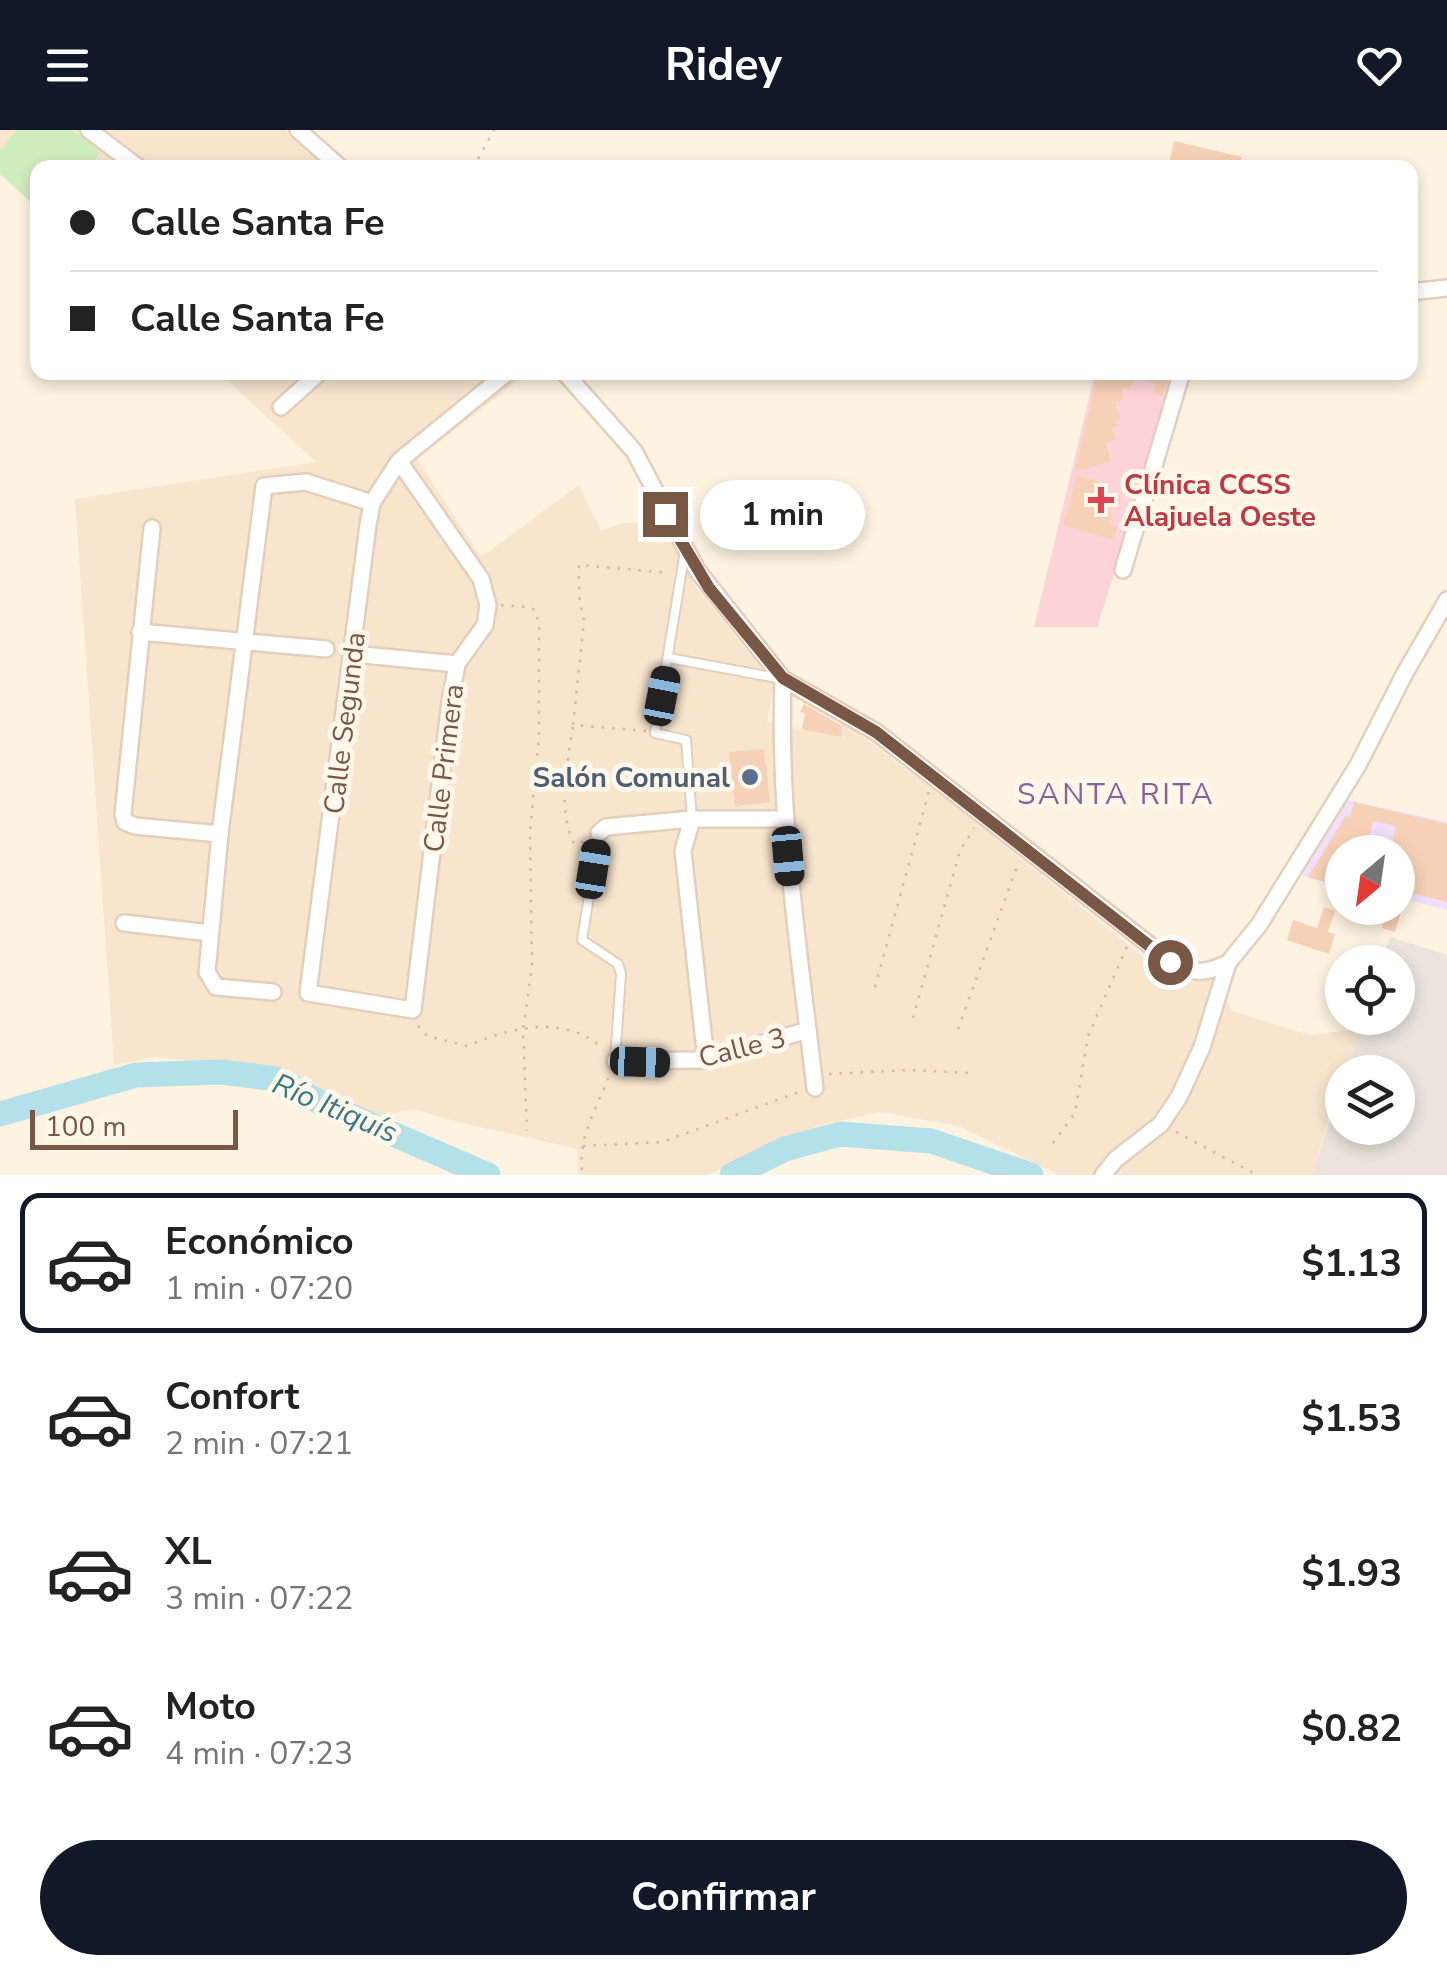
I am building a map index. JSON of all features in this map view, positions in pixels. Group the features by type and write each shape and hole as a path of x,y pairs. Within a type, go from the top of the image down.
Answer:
{"street":[{"path":"89,130 129,160"},
{"path":"298,130 332,160"},
{"path":"1418,291 1447,288"},
{"path":"281,408 311,380"},
{"path":"488,605 481,580 400,460 498,380"},
{"path":"571,380 634,452 685,551 709,588 783,678 876,732 1133,934 1190,972 1212,970 1228,963"},
{"path":"1123,570 1180,380"},
{"name":"Calle Segunda","path":"400,460 372,503 308,993 413,1010"},
{"path":"273,992 216,987 207,972 220,834 264,486 306,482 372,503"},
{"path":"152,528 122,804 125,822 220,834"},
{"path":"1103,1175 1116,1159 1161,1124 1179,1097 1202,1047 1228,963 1259,924 1358,766 1447,600"},
{"name":"Calle Primera","path":"413,1010 457,664 485,624 488,605"},
{"path":"140,632 326,649"},
{"path":"354,654 457,664"},
{"path":"783,678 780,762 815,1082"},
{"path":"598,833 606,827 692,819 785,819"},
{"path":"692,819 682,851 706,1060"},
{"path":"124,923 210,933"},
{"name":"Calle 3","path":"615,1061 706,1060 808,1030"}],"lane":[{"path":"685,551 655,732 686,740 692,819"},
{"path":"669,658 783,678"},
{"path":"598,833 582,940 618,964 621,974 615,1061"}],"path":[{"path":"478,160 494,130"},
{"path":"598,833 583,844 574,844 568,830 564,794 584,621 579,565 682,574"},
{"path":"488,605 528,606 535,610 539,624 539,736 530,832 532,967 523,1030 527,1131"},
{"path":"573,726 628,727 655,732"},
{"path":"875,986 933,775"},
{"path":"913,1018 960,851 982,814"},
{"path":"958,1029 1024,846"},
{"path":"1053,1142 1075,1113 1088,1036 1133,934"},
{"path":"413,1010 419,1030 426,1036 454,1045 467,1046 488,1035 552,1027 590,1036 615,1061 588,1125 582,1170"},
{"path":"583,1146 662,1142 815,1082 873,1070 968,1073"},
{"path":"1161,1124 1257,1175"}],"shaded area":[{"path":"0,130 285,130 321,160 30,160 30,202 0,174"},
{"path":"227,380 519,380 417,459 481,557 579,485 601,531 623,523 661,523 695,586 774,684 767,722 840,737 843,722 1151,963 1184,982 1217,977 1232,1011 1310,1035 1357,1035 1351,1055 1325,1055 1325,1130 1312,1175 1059,1175 959,1126 881,1112 820,1125 707,1175 578,1175 577,1149 415,1109 383,1115 350,1109 296,1080 292,1072 156,1057 114,1065 75,499 316,462"},
{"name":"Clínica CCSS Alajuela Oeste","path":"1093,380 1176,380 1097,627 1034,627"},
{"path":"1347,800 1447,822 1447,910 1415,902 1415,835 1326,835"},
{"path":"1325,836 1325,883 1301,875"},
{"path":"1390,937 1447,955 1447,1175 1312,1175 1325,1134 1325,1145 1415,1145 1415,1055 1351,1055 1357,1035 1415,1035 1415,945 1387,945"}],"green space":[{"path":"17,130 71,130 103,148 95,160 30,160 30,202 0,174 0,150"}],"building":[{"path":"1174,141 1242,157 1241,160 1170,160"},
{"path":"1096,380 1134,380 1131,387 1121,390 1124,399 1115,402 1120,420 1111,429 1115,440 1106,443 1111,461 1075,472"},
{"path":"1144,380 1168,380 1163,396 1153,393 1156,384"},
{"path":"1077,476 1100,482 1096,496 1111,500 1107,511 1112,513 1109,525 1117,528 1113,540 1063,525"},
{"path":"804,704 842,726 841,737 802,729 805,713 800,712"},
{"name":"Salón Comunal","path":"764,749 770,802 735,806 729,752"},
{"path":"1354,802 1447,824 1447,902 1415,894 1415,835 1394,835 1396,826 1373,821 1369,835 1334,835 1346,815 1350,818"},
{"path":"1325,849 1325,878 1323,881 1308,877"},
{"path":"1324,907 1325,925 1330,925 1328,932 1335,934 1332,945 1325,945 1325,953 1287,940 1293,920 1317,928"},
{"path":"1383,925 1397,925 1395,932 1382,928"}],"waterway":[{"name":"Río Itiquís","path":"0,1114 136,1075 221,1072 276,1079 323,1104 488,1175"},
{"name":"Río Itiquís","path":"732,1175 785,1149 840,1134 931,1141 1031,1175"}],"place":[{"name":"Clínica CCSS Alajuela Oeste","path":"1101,500"},
{"name":"Salón Comunal","path":"750,777"}],"district":[{"name":"SANTA RITA","path":"1116,794"}],"route":[{"path":"665,514 709,588 783,678 876,732 1170,962"}]}
